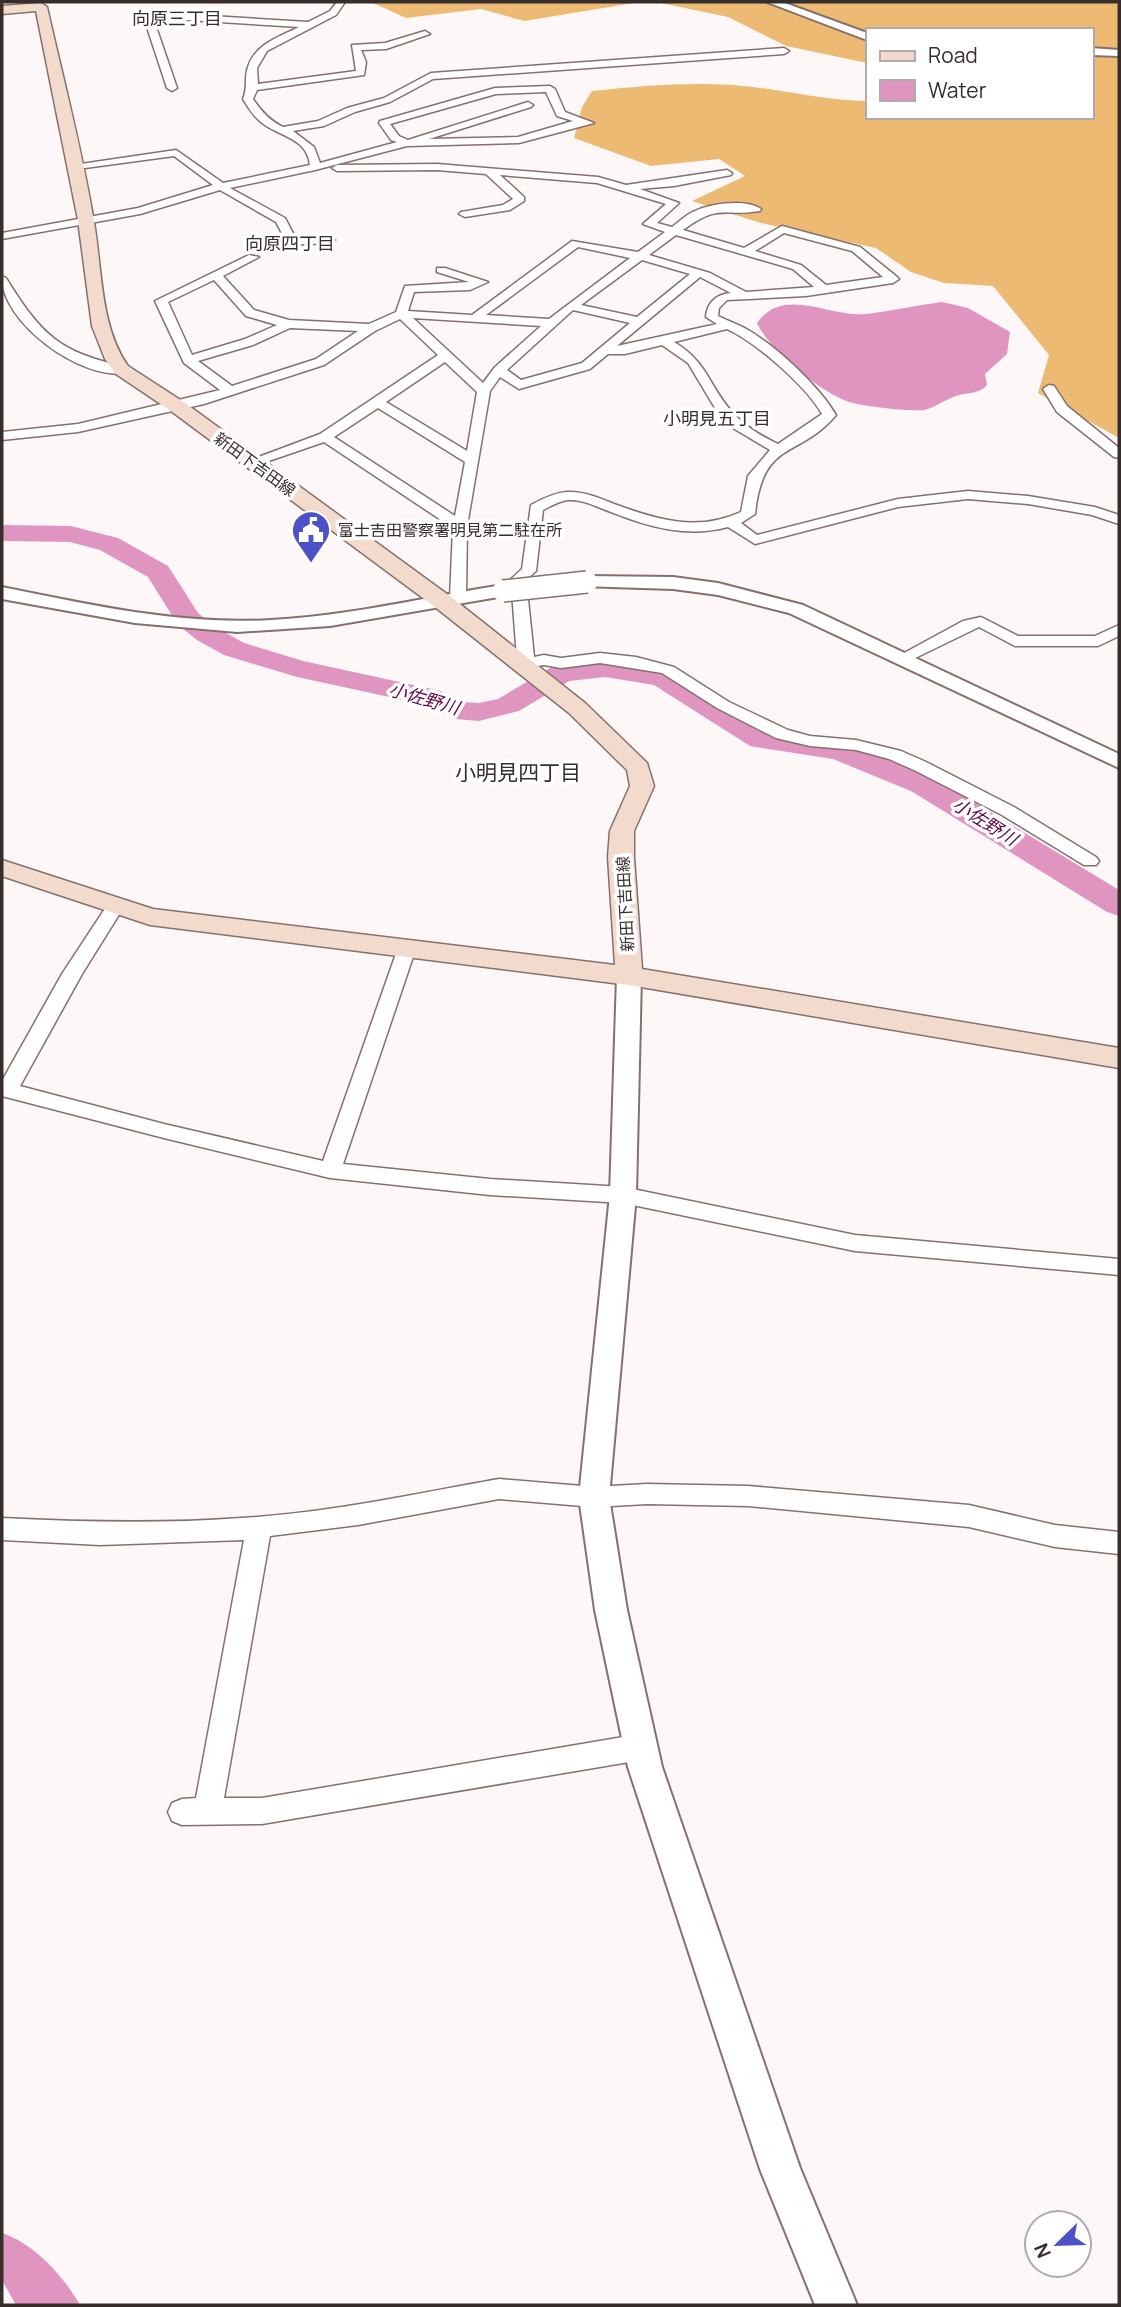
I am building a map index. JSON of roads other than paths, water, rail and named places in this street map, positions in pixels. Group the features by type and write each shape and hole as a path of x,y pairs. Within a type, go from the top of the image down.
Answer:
{"main road":[{"name":"新田下吉田線","path":"2,10 40,5 86,220 101,326 114,359 122,370 451,600 577,708 639,768 642,786 622,831 621,857 629,976"},
{"name":"新田下吉田線","path":"2,868 150,916 629,976 1119,1058"}],"street":[{"path":"315,167 312,148 303,139 280,130 263,119 248,99 253,88 251,68 263,49 332,13 341,2"},
{"path":"772,2 866,37"},
{"path":"173,88 147,15 309,25"},
{"path":"253,88 360,73 361,62 355,47 386,46 425,34"},
{"path":"280,130 320,124 344,113 387,100 432,76 784,51"},
{"path":"1093,51 1119,53"},
{"path":"521,89 534,120"},
{"path":"2,236 141,211 222,186 315,167 407,143 534,120 587,122 561,114 550,89 521,89 495,91 384,123 395,138 407,143 519,140 534,120"},
{"path":"74,167 131,162 137,158 176,153 232,194 281,220 292,243 329,240"},
{"path":"315,167 437,167 598,180 674,203 649,224 797,267 824,290"},
{"path":"465,214 506,208 520,199 489,171"},
{"path":"625,188 674,183 727,173"},
{"path":"451,600 460,526 484,391 499,370 571,306 636,256 699,214 714,208 732,206 756,209"},
{"path":"747,251 782,229 856,249 893,279 824,290 724,297 713,307 712,317 730,325 763,347 829,411 828,417 780,450 755,477 748,514 732,523 697,530 670,528 576,496 558,498 536,508 529,571 518,579 525,666 544,660 561,663 600,658 668,670 723,705 782,734 810,741 856,745 895,755 920,766 1009,811 1090,862"},
{"path":"401,314 409,289 496,286 576,243 698,273 723,281 742,295"},
{"path":"230,391 188,360 161,301 253,257"},
{"path":"441,270 496,286"},
{"path":"499,370 519,385 586,366 698,273"},
{"path":"216,275 250,313 288,324 371,328"},
{"path":"2,280 15,307 59,350 75,358 122,370"},
{"path":"476,317 496,286"},
{"path":"571,306 641,322"},
{"path":"401,314 484,391"},
{"path":"2,436 78,428 178,407 320,362 371,328 401,314 550,323"},
{"path":"188,360 249,342 288,324"},
{"path":"605,350 625,350 730,325"},
{"path":"664,341 695,363 728,419 753,439 780,450"},
{"path":"252,462 325,437 447,355"},
{"path":"1049,389 1062,409 1119,454"},
{"path":"376,401 473,461"},
{"path":"325,437 460,526"},
{"path":"732,523 755,540 898,503 968,495 1028,500 1095,511 1119,520"},
{"path":"2,593 150,622 270,626 337,620 503,591 587,582 673,583 718,589 796,609 1119,762"},
{"path":"901,659 968,624 981,622 1015,641 1098,641 1119,630"},
{"path":"116,905 5,1089 163,1131 330,1170 490,1188 623,1195 855,1243 1119,1267"},
{"path":"330,1170 407,948"},
{"path":"629,976 623,1195 594,1497 611,1611 645,1768 780,2169 836,2305"},
{"path":"2,1529 123,1534 259,1527 358,1514 499,1489 594,1497 647,1494 775,1498 969,1516 1055,1536 1119,1543"},
{"path":"259,1527 195,1811 262,1811 641,1747"}],"water":[{"path":"942,302 968,308 1010,332 1007,354 985,374 987,385 984,388 953,397 924,410 864,405 837,397 784,358 757,323 768,312 780,306 808,306 867,314"},
{"path":"2,2233 26,2245 47,2262 80,2305 16,2305 2,2280"}],"waterway":[{"name":"小佐野川","path":"2,533 71,534 109,544 158,572 188,619 207,634 234,649 297,668 431,697 456,710 479,712 508,705 562,673 605,668 663,678 761,740 839,751 922,784 1119,905"}],"place":[{"name":"富士吉田警察署明見第二駐在所","path":"311,564"}],"district":[{"name":"向原三丁目","path":"177,19"},
{"name":"向原四丁目","path":"290,244"},
{"name":"小明見五丁目","path":"717,419"},
{"name":"小明見四丁目","path":"518,773"}]}
